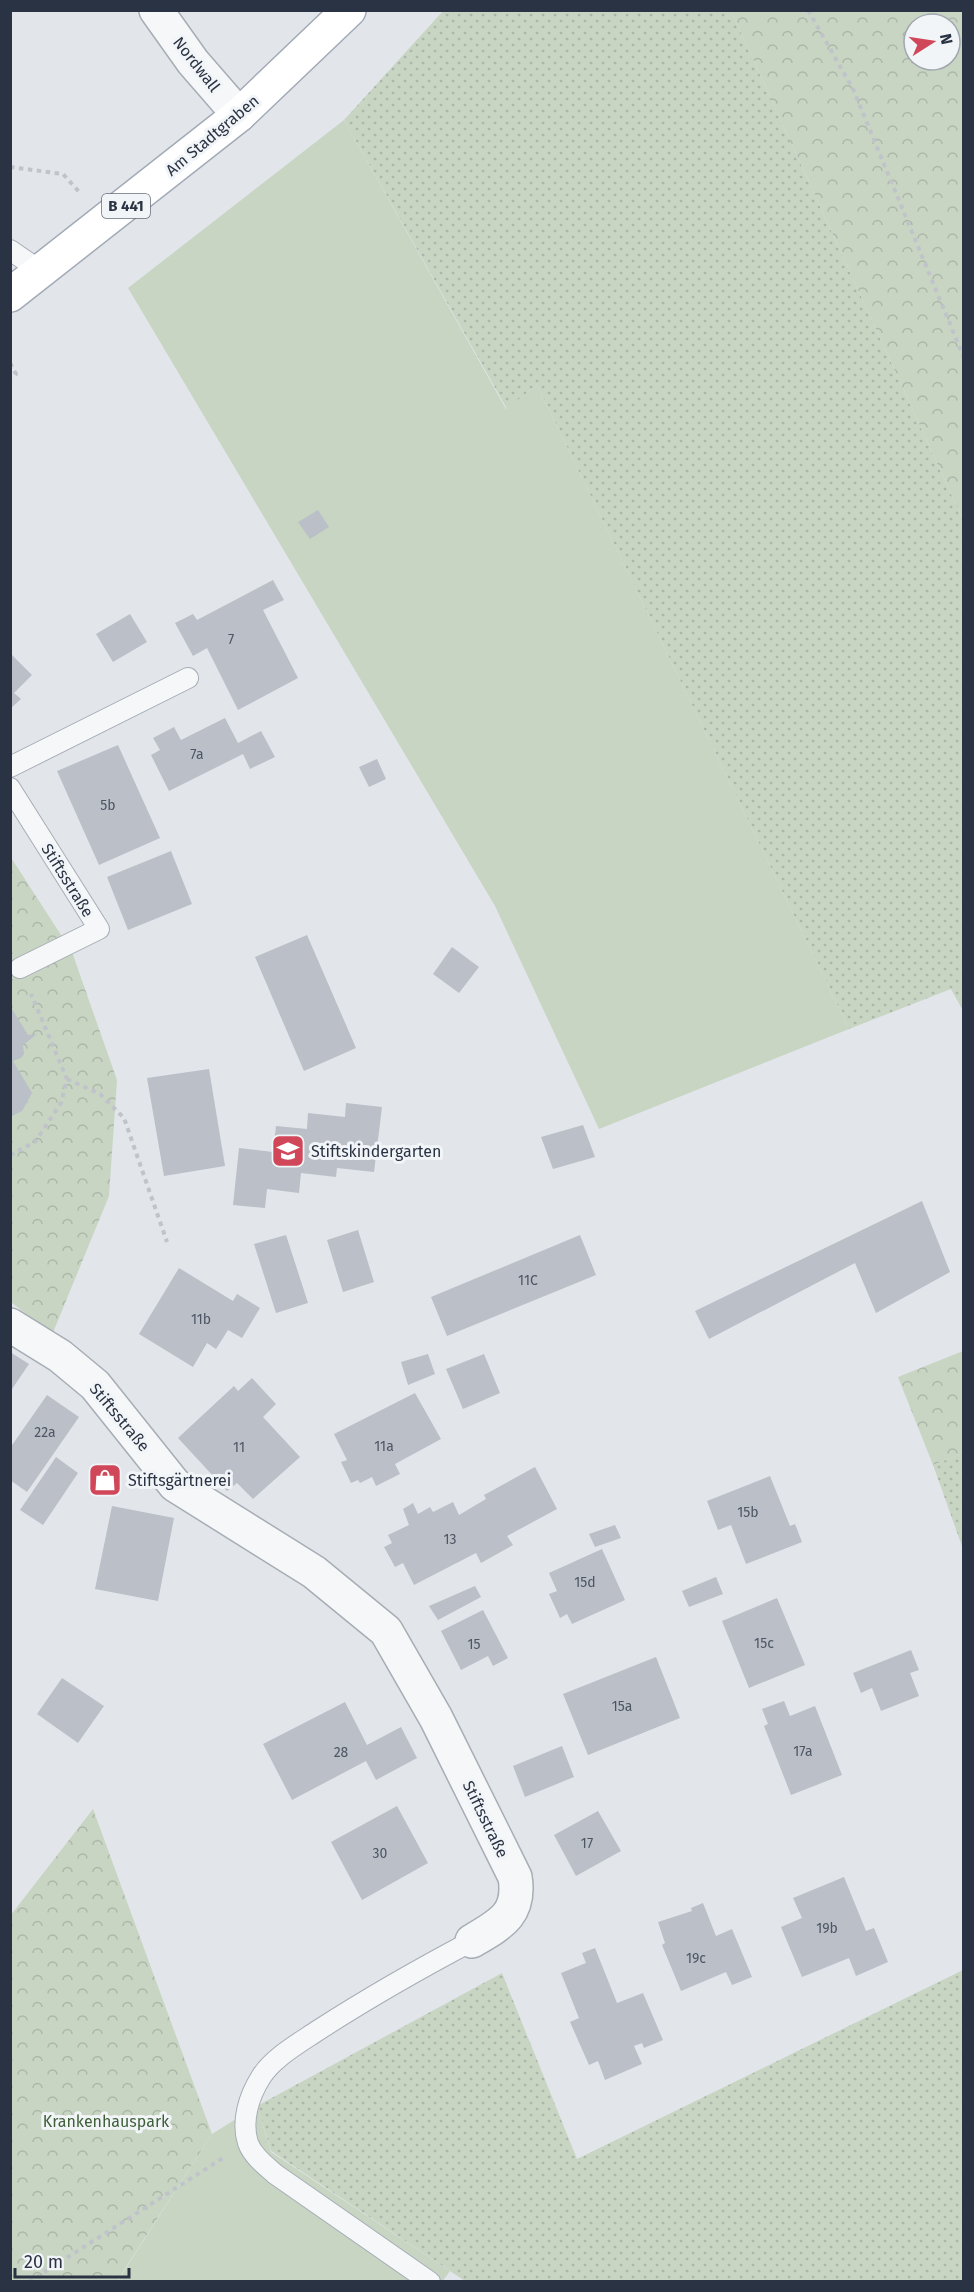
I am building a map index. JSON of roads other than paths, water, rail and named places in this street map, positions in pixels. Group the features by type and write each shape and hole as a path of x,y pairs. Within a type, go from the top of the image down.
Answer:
{"main road":[{"name":"Am Stadtgraben","path":"10,295 239,115 350,10"}],"street":[{"name":"Nordwall","path":"156,10 193,62 239,115"},
{"name":"Stiftsstraße","path":"10,1325 60,1356 95,1385 175,1485 314,1572 386,1631 436,1718 515,1877 518,1894 515,1906 498,1926 472,1941"}],"lane":[{"path":"10,250 42,272"},
{"path":"10,767 188,678"},
{"name":"Stiftsstraße","path":"10,788 99,929 20,968"},
{"name":"Stiftsstraße","path":"430,2282 275,2174 256,2157 248,2142 245,2121 250,2099 262,2076 291,2048 380,1989 472,1941"}],"place":[{"name":"Stiftskindergarten","path":"288,1151"},
{"name":"Stiftsgärtnerei","path":"105,1480"}],"park label":[{"name":"Krankenhauspark","path":"106,2121"}]}
